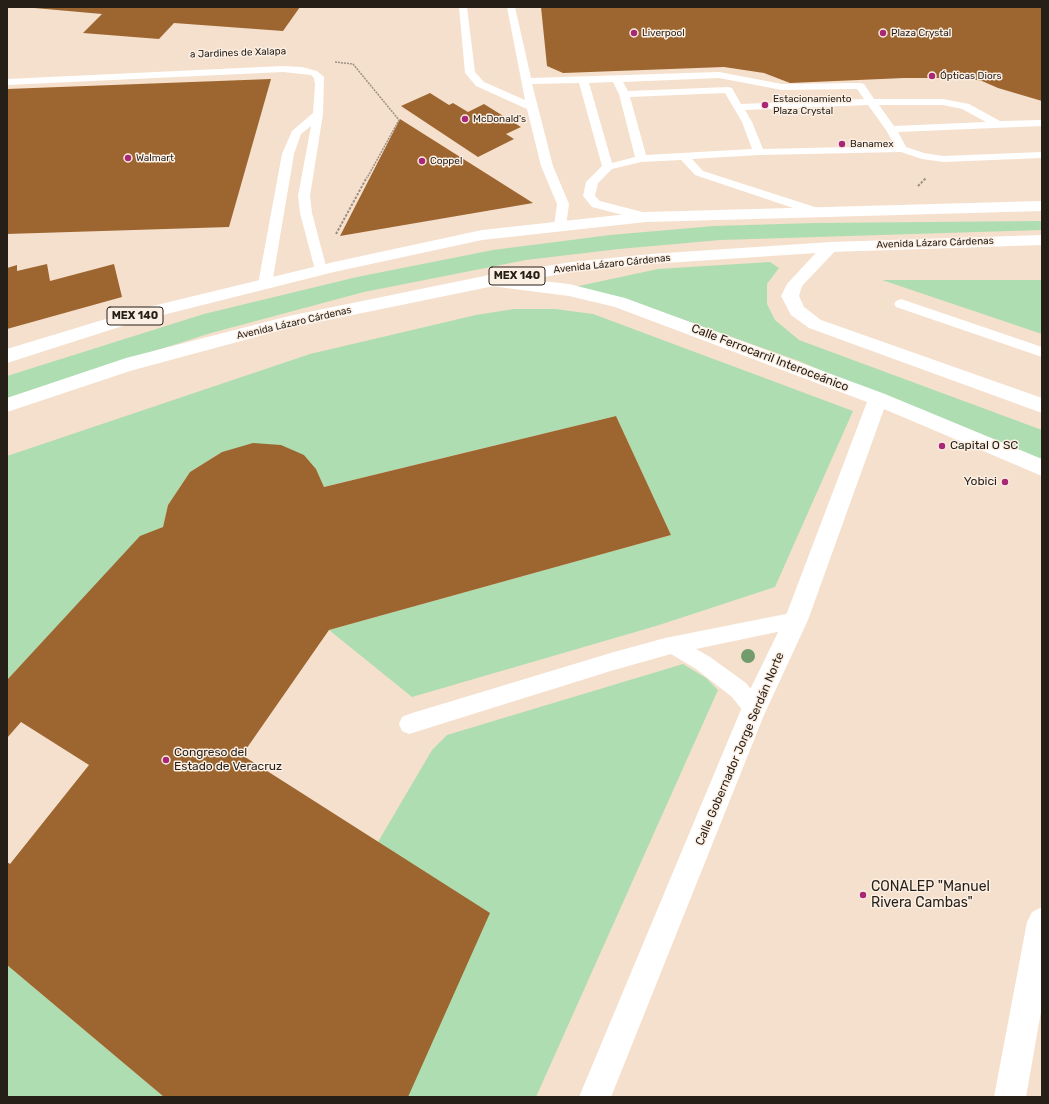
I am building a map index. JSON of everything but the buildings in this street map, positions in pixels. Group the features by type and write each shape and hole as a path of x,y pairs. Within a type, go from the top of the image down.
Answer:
{"main road":[{"name":"MEX 140","path":"7,356 132,317 327,269 482,235 646,217 1042,206"},
{"name":"Avenida Lázaro Cárdenas","path":"7,405 126,365 282,324 489,281 572,267 651,259 831,247 1042,240"},
{"path":"831,247 795,284 790,296 797,311 815,324 1042,406"},
{"name":"Calle Ferrocarril Interoceánico","path":"489,281 569,290 619,302 878,399 1042,468"},
{"name":"Calle Gobernador Jorge Serdán Norte","path":"595,1097 754,709 796,620 878,399"},
{"path":"1010,1097 1036,993 1042,922"}],"lane":[{"path":"462,7 470,73 480,84 532,108"},
{"path":"511,7 532,108 547,166 563,204 560,226"},
{"path":"7,82 275,69 302,70 314,73 319,77 320,84 318,114 304,196 306,213 327,269"},
{"path":"527,81 719,75 782,87 860,86 891,129 902,149"},
{"path":"617,79 624,94 641,159"},
{"path":"583,80 608,167"},
{"path":"624,94 728,90 739,107 759,152"},
{"path":"739,107 871,102 943,102 965,106 999,125"},
{"path":"265,284 288,154 296,133 318,114"},
{"path":"891,129 1042,123"},
{"path":"646,217 596,204 589,196 592,182 608,167 641,159 683,156 759,152 902,149 922,156 943,159 1042,155"},
{"path":"683,156 699,173 817,212"},
{"path":"901,304 1042,352"},
{"path":"409,724 614,661 673,646 796,620"},
{"path":"673,646 703,663 739,690 754,709"}],"path":[{"path":"327,269 332,241 400,120 353,64 330,62"}],"green space":[{"path":"1042,221 1042,230 720,240 619,249 526,260 364,292 211,333 7,398 7,376 204,314 357,277 493,250 610,235 714,226 815,223"},
{"path":"770,262 779,268 767,284 767,304 775,320 799,340 1042,430 1042,463 799,361 645,306 574,287 658,269"},
{"path":"882,280 1042,280 1042,334"},
{"path":"514,309 555,309 593,314 853,411 775,587 656,626 412,697 329,630 671,535 616,416 324,487 316,469 304,455 253,444 222,452 190,472 168,505 163,527 140,537 7,680 7,456 310,354 476,315"},
{"path":"683,664 706,678 718,690 536,1097 408,1097 378,842 432,750 447,735"},
{"path":"7,965 164,1097 7,1097"}],"place":[{"name":"Liverpool","path":"634,33"},
{"name":"Plaza Crystal","path":"883,33"},
{"name":"Ópticas Diors","path":"932,76"},
{"name":"Estacionamiento Plaza Crystal","path":"765,105"},
{"name":"McDonald's","path":"465,119"},
{"name":"Banamex","path":"842,144"},
{"name":"Walmart","path":"128,158"},
{"name":"Coppel","path":"422,161"},
{"name":"Capital O SC","path":"942,446"},
{"name":"Yobici","path":"1005,482"},
{"name":"Congreso del Estado de Veracruz","path":"166,760"},
{"name":"CONALEP \"Manuel Rivera Cambas\"","path":"863,895"}]}
